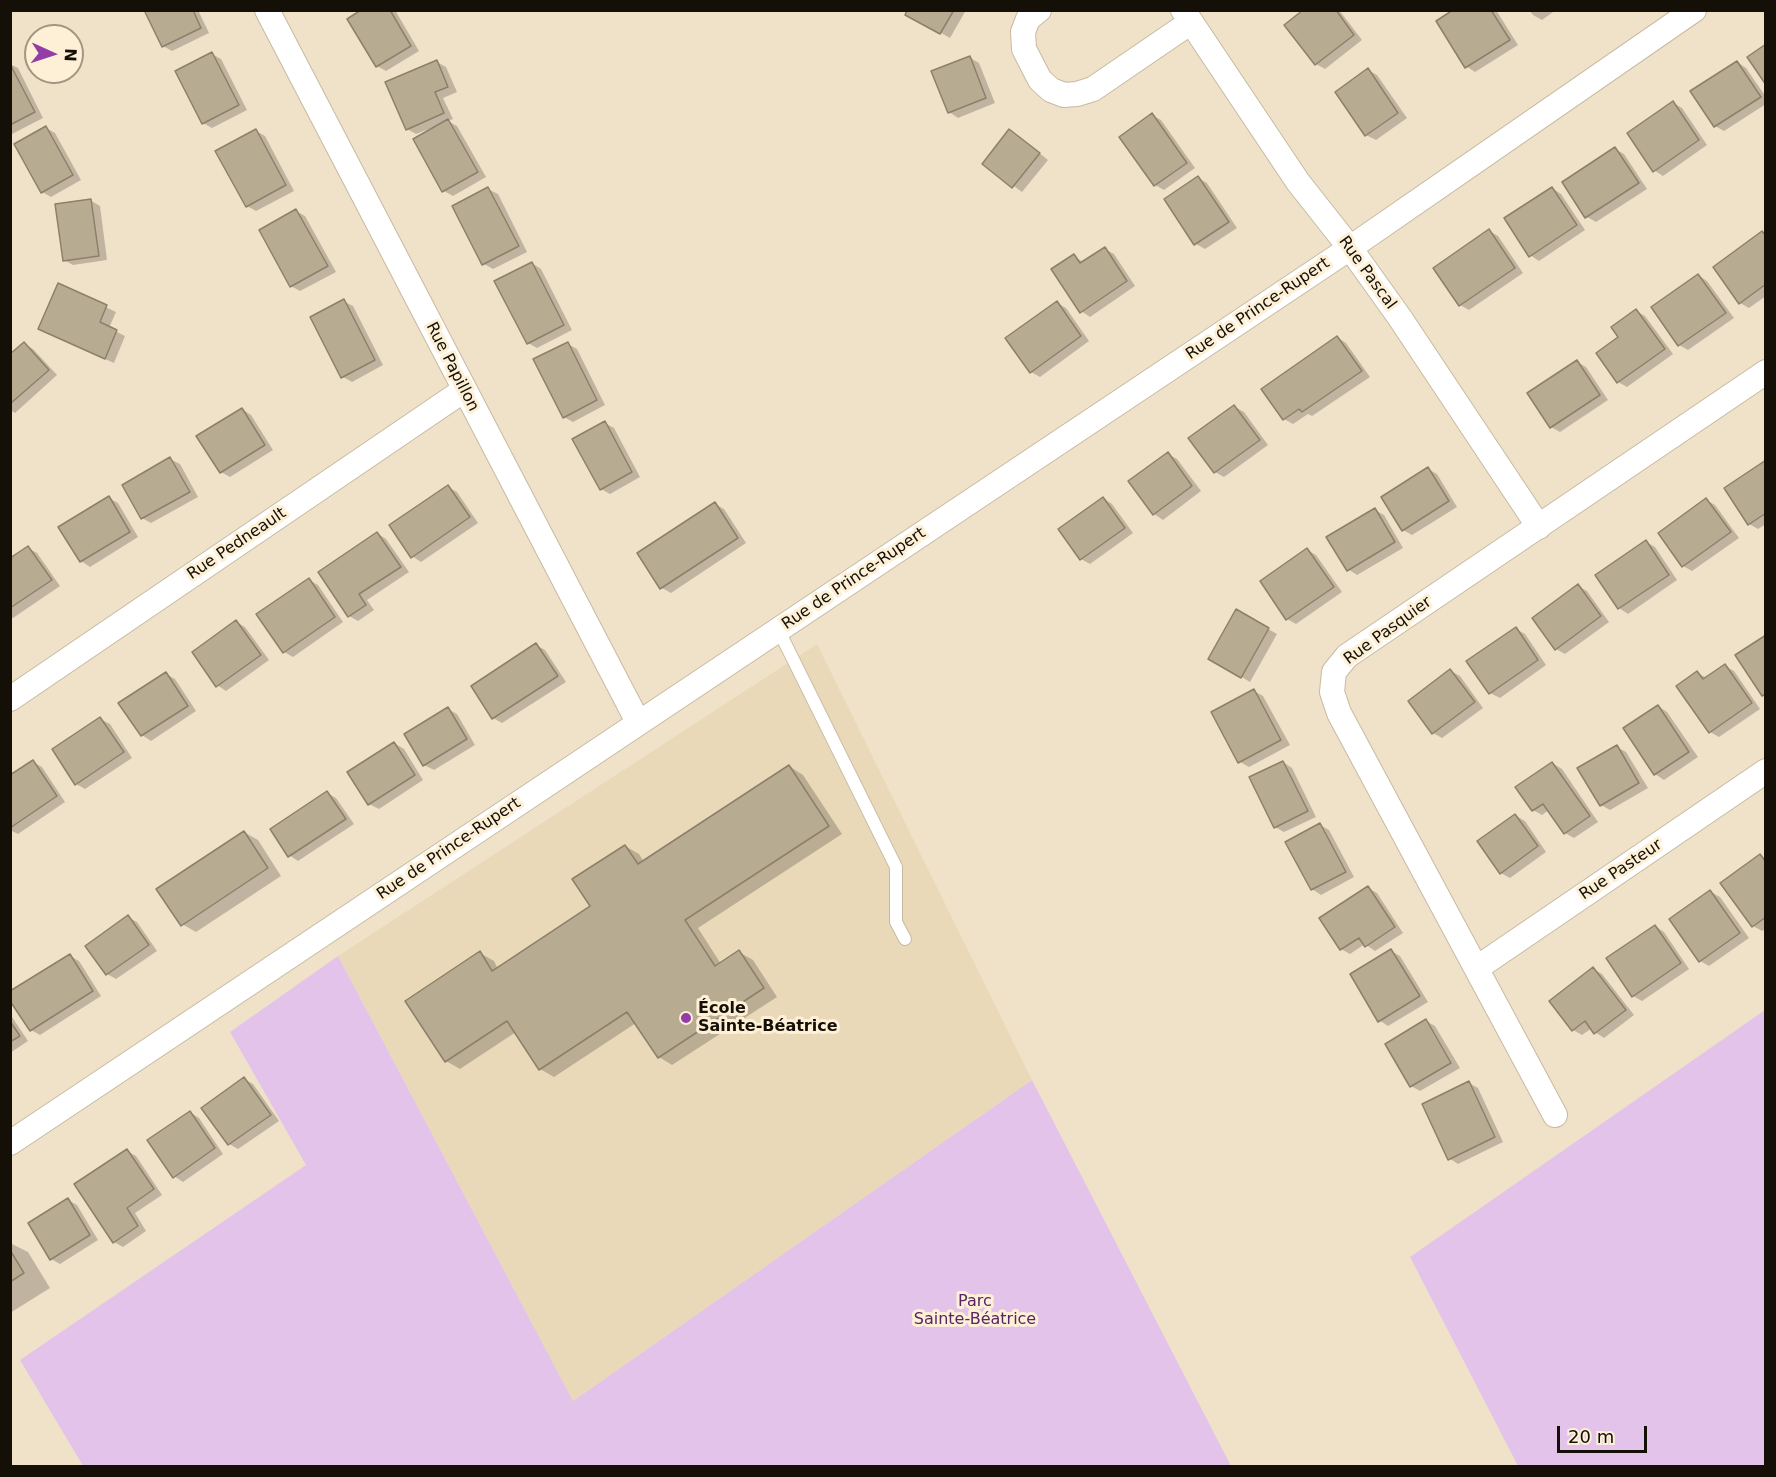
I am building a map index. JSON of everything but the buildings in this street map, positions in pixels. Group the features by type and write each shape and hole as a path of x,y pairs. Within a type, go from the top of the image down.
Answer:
{"street":[{"name":"Rue Papillon","path":"267,10 638,722"},
{"name":"Rue Pascal","path":"1039,10 1028,19 1023,32 1024,49 1040,80 1051,90 1064,95 1093,89 1187,16 1298,182 1350,248 1400,318 1539,527"},
{"name":"Rue de Prince-Rupert","path":"10,1143 1350,248 1694,10"},
{"name":"Rue Pasquier","path":"1555,1115 1339,713 1332,692 1334,672 1347,656 1766,372"},
{"name":"Rue Pedneault","path":"10,699 464,390"},
{"name":"Rue Pasteur","path":"1477,968 1766,771"}],"lane":[{"path":"778,629 896,867 896,922 905,939"}],"shaded area":[{"name":"École Sainte-Béatrice","path":"817,644 1032,1080 573,1401 338,956"}],"green space":[{"name":"Parc Sainte-Béatrice","path":"338,956 573,1401 1032,1080 1231,1466 83,1466 20,1360 306,1165 230,1032"},
{"path":"1765,1010 1765,1466 1518,1466 1410,1257"}],"place":[{"name":"École Sainte-Béatrice","path":"686,1018"}]}
